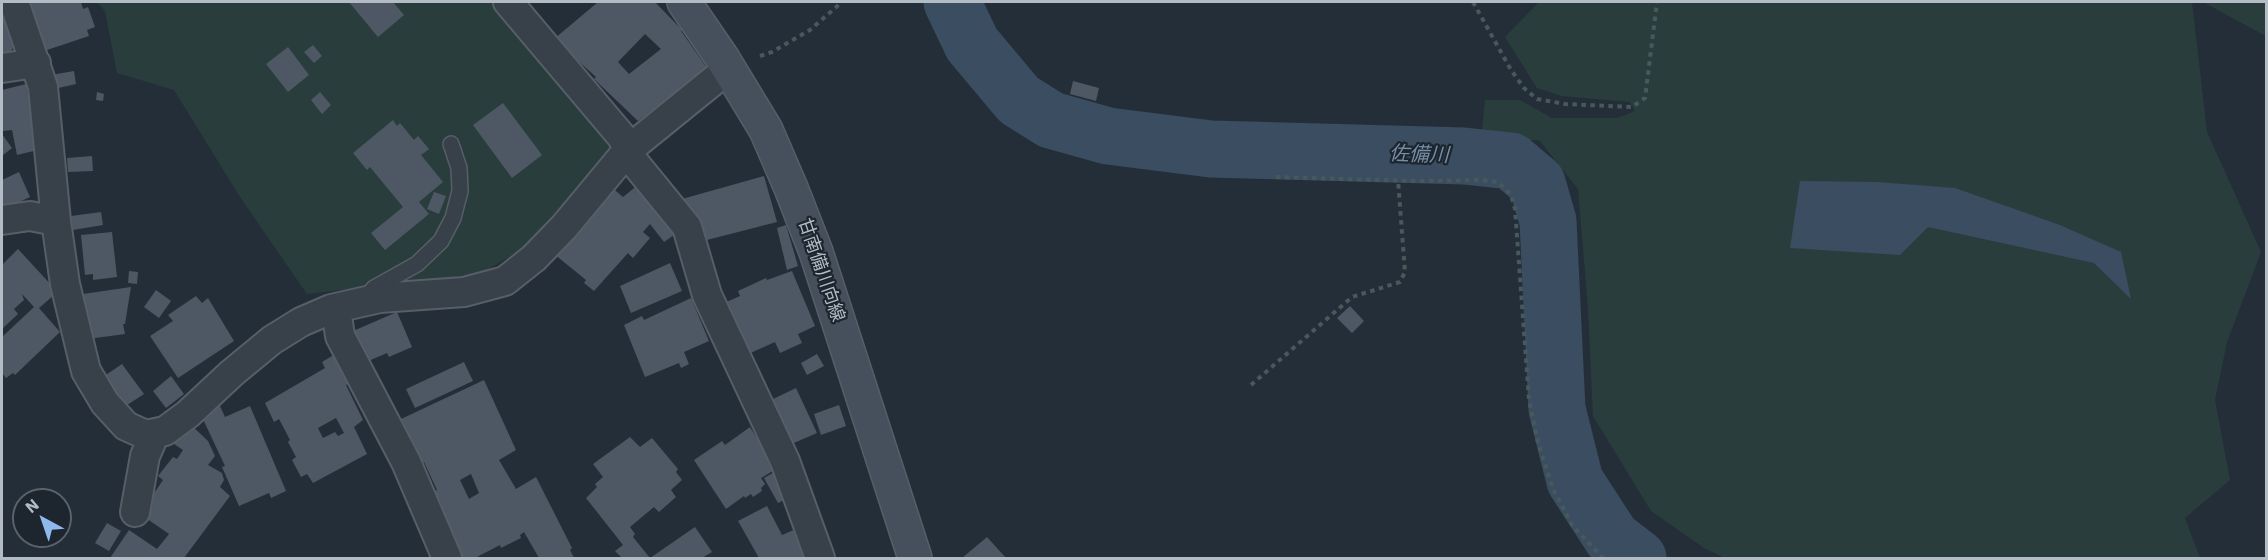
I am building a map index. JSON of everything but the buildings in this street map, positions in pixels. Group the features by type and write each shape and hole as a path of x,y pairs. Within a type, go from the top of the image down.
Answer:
{"main road":[{"name":"甘南備川向線","path":"684,2 729,68 766,130 816,252 915,558"}],"street":[{"path":"14,2 43,87 56,221 65,284 86,371 105,403 126,426 146,435 165,431 188,414 272,340 302,322 349,305 419,294 464,292 505,281 534,258 564,227 628,150 729,68"},
{"path":"508,2 622,137 634,162 687,227 707,295 785,461 820,558"},
{"path":"2,68 36,63"},
{"path":"2,220 30,216 56,221"},
{"path":"349,305 340,336 406,462 447,558"},
{"path":"135,512 145,456 155,433"}],"lane":[{"path":"349,305 417,264 441,241 453,218 460,191 459,168 451,144"}],"path":[{"path":"729,68 772,52 810,30 842,2"},
{"path":"1473,2 1511,70 1524,88 1537,99 1565,105 1632,107 1645,99 1657,2"},
{"path":"1276,177 1498,182 1511,195 1515,210 1529,400 1538,443 1553,489 1572,525 1603,558"},
{"path":"1251,385 1352,297 1400,282 1405,272 1398,180"}],"shaded area":[{"path":"97,2 489,2 503,6 615,142 526,247 480,274 307,294 240,197 174,90 117,73 105,11"},
{"path":"1539,2 2192,2 2207,132 2261,252 2227,342 2215,400 2230,480 2185,518 2200,558 1725,558 1704,548 1651,511 1593,416 1588,308 1578,189 1539,140 1481,141 1485,100 1520,100 1552,118 1617,118 1635,111 1630,102 1562,96 1537,88 1505,37"},
{"path":"2203,2 2266,2 2266,36"}],"water":[{"path":"1800,181 1877,182 1955,188 2060,225 2121,252 2131,299 2094,263 1928,227 1900,255 1790,248"}],"waterway":[{"name":"佐備川","path":"952,2 972,44 1019,100 1051,120 1108,136 1211,149 1464,156 1511,161 1537,183 1548,221 1557,409 1575,481 1612,538 1638,558"}]}
